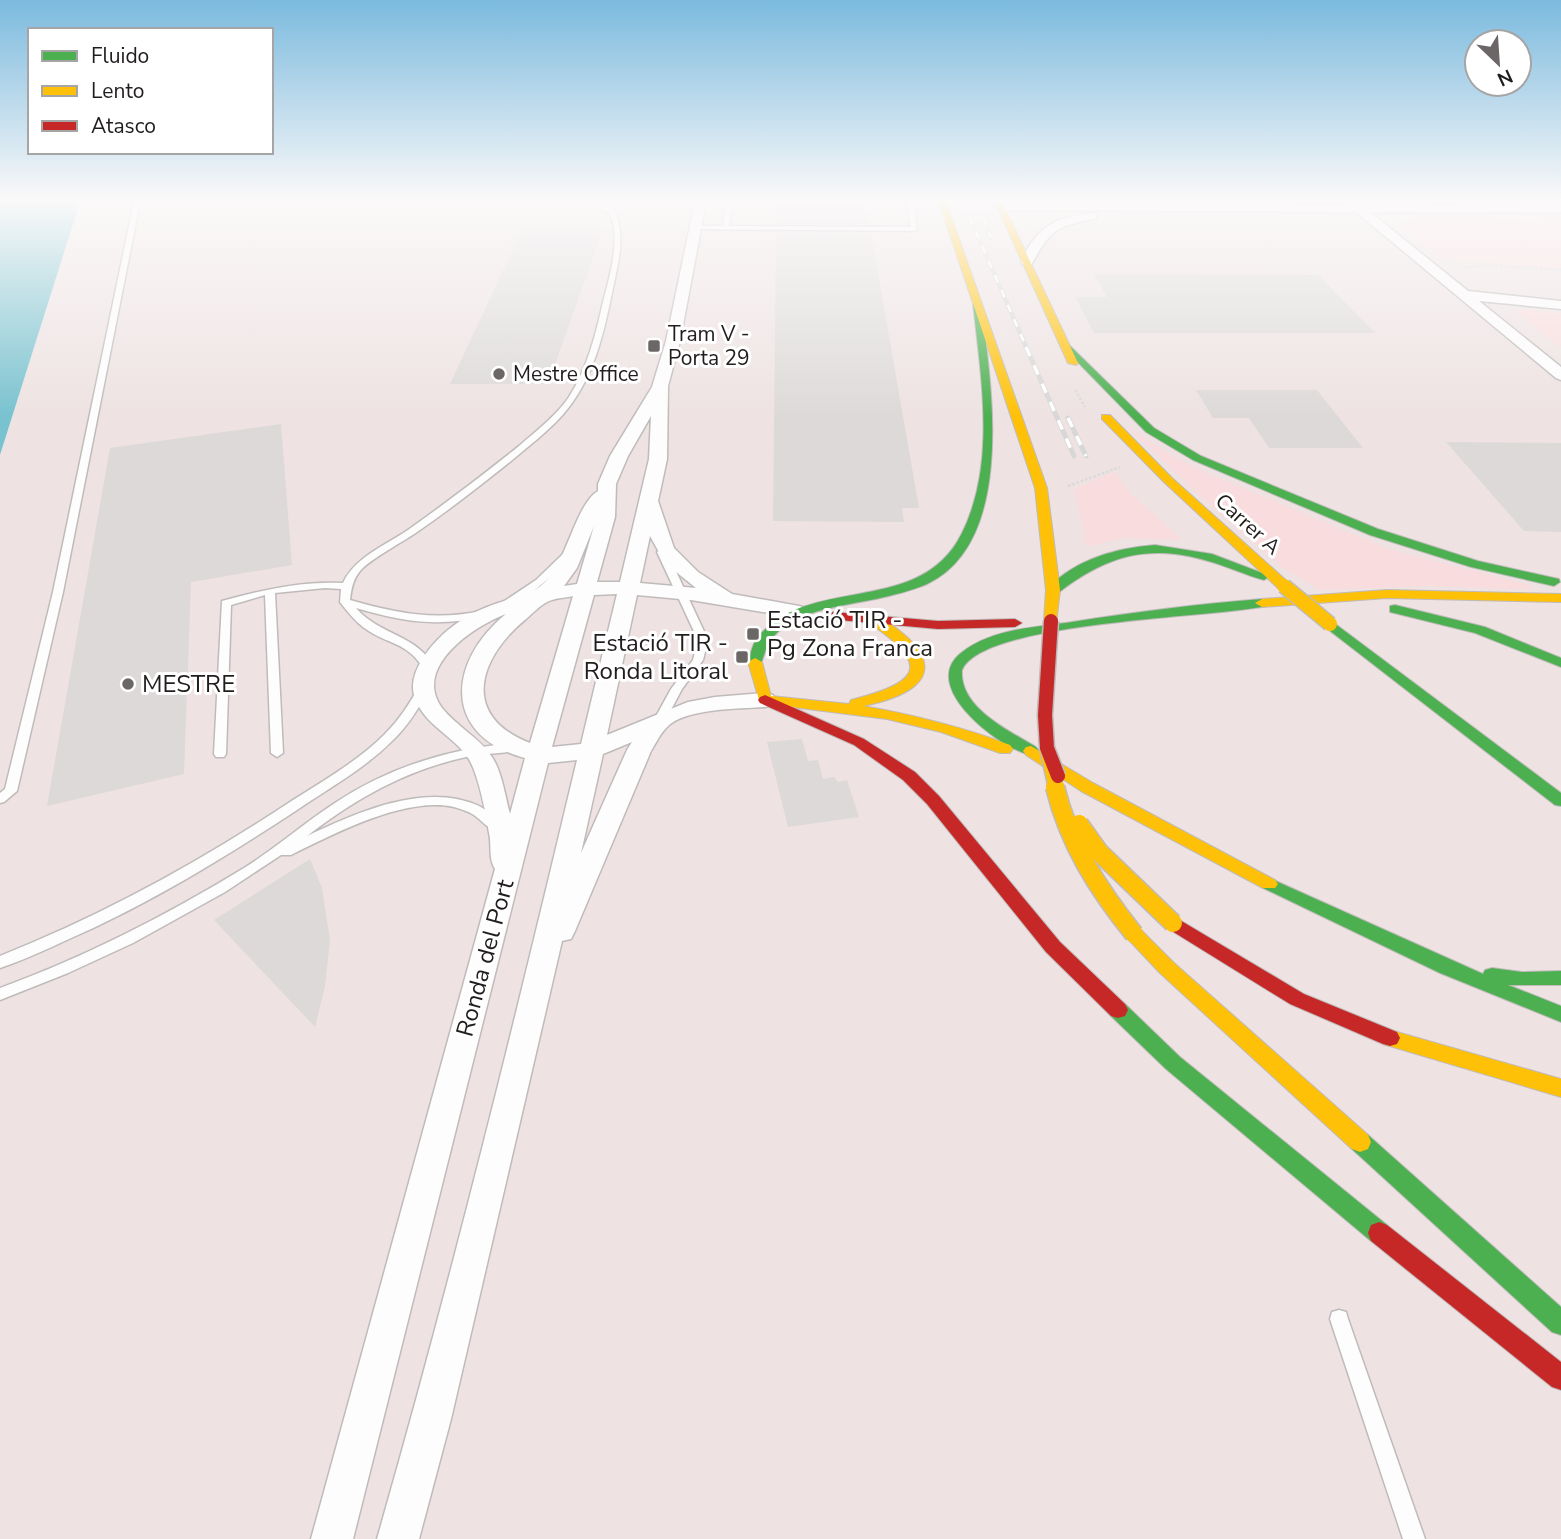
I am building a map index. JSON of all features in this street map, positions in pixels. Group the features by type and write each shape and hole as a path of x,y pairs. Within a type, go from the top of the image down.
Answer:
{"main road":[{"path":"968,274 1041,488 1053,590 1045,715 1047,748 1054,796 1078,861 1102,897 1167,968 1561,1324"},
{"name":"Carrer A","path":"1032,274 1090,394 1144,457 1286,593 1561,801"},
{"path":"977,304 986,387 986,471 971,528 956,554 917,583 876,597 799,612 766,636 755,656 755,667 765,700 859,741 909,776 933,800 1053,947 1173,1063 1334,1197 1561,1378"},
{"path":"1063,342 1150,430 1197,458 1374,533 1475,564 1561,584"},
{"path":"1053,590 1069,573 1101,556 1144,549 1217,559 1286,593 1425,614 1493,634 1561,663"},
{"path":"1087,787 983,719 961,697 954,675 957,665 965,655 979,647 1015,635 1286,593 1561,598"},
{"path":"799,612 877,622 938,625 1104,621"},
{"path":"835,705 885,698 912,684 919,675 919,656 914,647 896,631 877,622"},
{"path":"765,700 879,711 953,730 1001,747 1087,787 1300,900 1447,968 1561,1014"},
{"path":"1047,748 1079,825 1099,852 1173,923 1233,962 1339,1018 1414,1046 1561,1088"},
{"path":"1447,968 1522,979 1561,978"}],"street":[{"name":"Ronda del Port","path":"332,1539 501,898 528,750 606,517 607,484 619,456 660,386 673,341 687,274"},
{"path":"1438,274 1561,375"},
{"path":"1464,295 1561,305"},
{"name":"Ronda del Port","path":"398,1539 431,1419 539,981 658,459 660,386"},
{"path":"607,484 577,542 571,563 542,597 490,641 480,658 472,682 472,704 482,724 528,750 564,754 591,749 660,720 711,704 765,700"},
{"path":"648,499 660,541 668,555 691,578 742,603"},
{"path":"501,898 505,848 503,835 477,751 431,708 426,679 434,657 454,635 500,608 583,589 627,589 684,594 799,612"},
{"path":"539,981 639,750 660,720"}],"lane":[{"path":"0,799 11,791 58,592 122,274"},
{"path":"0,962 121,909 176,881 246,839 354,766 405,722 417,705 426,679 425,657 418,650 366,625 345,602 351,575 359,566 415,531 461,497 538,434 571,399 585,371 612,274"},
{"path":"660,541 664,558 684,594 703,640 702,649 660,720"},
{"path":"345,602 413,620 455,620 500,608 540,583 577,542"},
{"path":"220,754 226,603 270,591 325,585 347,586"},
{"path":"270,591 277,753"},
{"path":"252,869 365,789 399,775 477,751 528,750"},
{"path":"1,994 116,944 252,869 347,823 410,804 451,802 469,805 492,821 503,835"},
{"path":"1339,1319 1415,1539"}],"path":[{"path":"1067,486 1119,467"}],"shaded area":[{"path":"57,274 1561,274 1561,1539 0,1539 0,455"},
{"path":"1517,309 1561,313 1561,348 1519,315"},
{"path":"1127,426 1171,455 1200,470 1388,549 1530,585 1534,590 1430,586 1320,590 1282,567 1192,489"},
{"path":"1114,472 1131,494 1181,538 1124,538 1089,546 1084,544 1084,530 1074,489"}],"water":[{"path":"0,274 57,274 0,455"}],"building":[{"path":"502,274 587,274 548,384 450,384"},
{"path":"776,274 878,274 919,508 902,508 904,522 773,521"},
{"path":"1094,274 1318,275 1375,333 1094,333 1075,297 1107,297"},
{"path":"1196,390 1317,390 1363,448 1269,448 1249,418 1213,418"},
{"name":"MESTRE","path":"281,424 292,565 191,582 184,774 47,806 110,448"},
{"path":"1446,442 1561,443 1561,532 1524,531"},
{"path":"802,739 808,761 818,760 823,779 834,777 838,782 847,780 859,817 788,827 767,742"},
{"path":"310,859 322,888 330,940 325,986 315,1027 214,920"}],"railway":[{"path":"994,274 1027,349"},
{"path":"1026,347 1074,456"},
{"path":"1068,418 1086,456"}],"traffic: fast":[{"path":"755,662 762,641 777,625 824,606 923,581 952,558 963,543 980,500 988,445 986,388 977,304"},
{"path":"1063,342 1150,430 1197,458 1374,532 1475,564 1554,582"},
{"path":"1053,590 1078,571 1104,558 1129,551 1155,549 1208,557 1264,576"},
{"path":"1031,751 996,729 963,699 956,687 954,675 959,662 970,652 1000,639 1035,631 1262,603"},
{"path":"1395,609 1480,630 1561,663"},
{"path":"1330,624 1561,801"},
{"path":"1269,884 1447,968 1561,1014"},
{"path":"1492,975 1522,979 1561,978"},
{"path":"1118,1010 1173,1063 1379,1233"},
{"path":"1360,1142 1561,1323"}],"traffic: slow":[{"path":"967,274 1041,488 1053,590 1051,621"},
{"path":"1031,274 1073,363"},
{"path":"1106,417 1168,480 1284,586"},
{"path":"1284,586 1330,624"},
{"path":"1262,603 1387,594 1561,598"},
{"path":"856,703 897,692 910,683 917,673 918,662 912,650 898,636 877,622"},
{"path":"755,662 765,700 857,710 917,721 1005,749"},
{"path":"1047,748 1059,803 1076,848 1100,890 1134,934"},
{"path":"1031,751 1087,787 1269,884"},
{"path":"1079,824 1099,852 1173,923"},
{"path":"1134,934 1167,968 1360,1142"},
{"path":"1390,1038 1561,1088"}],"traffic: jam":[{"path":"833,616 938,625 1015,623"},
{"path":"1051,621 1045,715 1047,748 1058,776"},
{"path":"765,700 859,742 909,776 933,800 1053,947 1118,1010"},
{"path":"1173,923 1297,999 1390,1038"},
{"path":"1379,1233 1561,1378"}],"place":[{"name":"Tram V - Porta 29","path":"654,346"},
{"name":"Mestre Office","path":"499,374"},
{"name":"Estació TIR - Pg Zona Franca","path":"753,634"},
{"name":"Estació TIR - Ronda Litoral","path":"742,657"},
{"name":"MESTRE","path":"128,684"}]}
